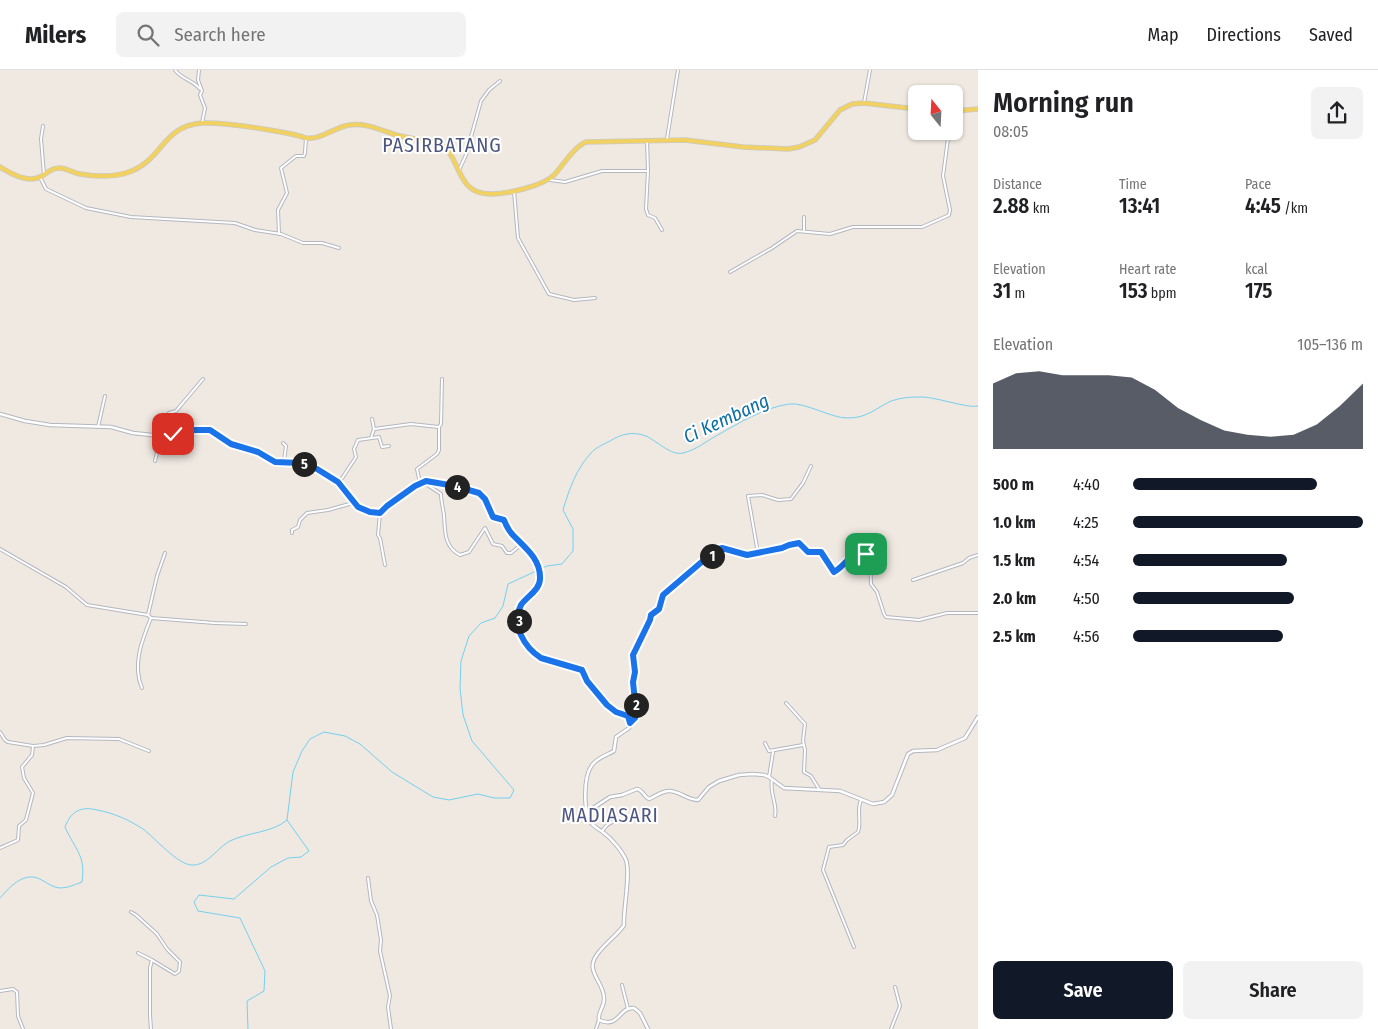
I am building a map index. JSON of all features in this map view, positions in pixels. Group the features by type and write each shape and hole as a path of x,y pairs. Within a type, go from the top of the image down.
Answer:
{"main road":[{"path":"0,167 17,177 42,176 49,170 60,168 77,174 89,175 109,175 128,172 150,160 175,131 202,123 258,128 306,138 346,126 365,125 399,136 444,146 452,157 458,172 472,189 481,193 493,194 548,180 586,142 694,140 765,149 799,147 815,140 840,110 852,104 864,103 908,108"},
{"path":"963,111 978,109"}],"street":[{"path":"175,70 179,75 194,82 202,91"},
{"path":"199,70 198,80 202,91 200,95 205,108 202,123"},
{"path":"667,140 678,70"},
{"path":"864,103 870,70"},
{"path":"458,172 466,155 481,101 489,90 500,81"},
{"path":"43,126 40,139 43,149 42,176 46,189 86,208 131,217 235,223 255,230 279,234 303,243 322,244 339,248"},
{"path":"279,234 278,210 287,194 281,168 296,156 304,156 306,153 306,138"},
{"path":"647,140 646,210 648,215 655,218 662,230"},
{"path":"730,272 772,248 794,232 804,230 830,234 854,227 922,227 947,216 950,210 943,176 948,140"},
{"path":"548,180 562,182 602,171 648,171"},
{"path":"514,190 518,238 548,294 574,300 595,298"},
{"path":"804,217 804,230"},
{"path":"155,461 162,427 169,413 176,411 203,379"},
{"path":"442,379 439,450 437,454 417,469 422,482 441,494 448,544 453,551 460,555 469,552 485,528 493,544 503,546 507,553 510,553 522,544"},
{"path":"98,427 105,396"},
{"path":"0,414 50,425 112,427 133,433 161,436 186,433 191,430 210,430 231,444 258,452 275,462 300,463 317,469 339,483 354,503 364,510 380,513"},
{"path":"371,438 374,429 372,419"},
{"path":"374,429 411,424 439,427"},
{"path":"339,483 356,457 354,452 356,441 379,437 382,447 389,446"},
{"path":"283,443 286,446 284,463"},
{"path":"758,553 748,496 762,495 778,500 792,498 803,483 811,466"},
{"path":"384,565 378,535 380,513 387,506 422,482 455,486 482,495 493,517 504,520 511,533 536,562 540,573 538,587 524,602 520,610 518,628 521,637 541,658 582,670 587,681 607,705 616,712 628,716 630,723"},
{"path":"292,533 292,530 298,527 300,520 307,513 354,503"},
{"path":"596,1029 599,1020 598,1015 604,1004 604,999 592,965 605,945 624,926 623,914 627,866 623,856 602,831 591,823 586,812 588,770 595,762 614,751 616,737 629,728 630,723 635,718 633,655 651,615 659,609 662,596 719,548 747,555 800,543 808,552 821,552 834,572 850,557 866,554 870,558 871,584 877,592 884,614 888,618 920,620 945,613 978,613"},
{"path":"0,549 66,587 87,604 148,615 151,618 214,624 246,624"},
{"path":"148,615 157,576 165,553"},
{"path":"913,580 978,556"},
{"path":"142,688 138,680 138,660 141,644 151,618"},
{"path":"786,703 805,724 804,772 811,776 819,790"},
{"path":"586,812 610,797 622,796 637,788 648,799 672,791 690,799 698,800 709,787 719,781 739,775 764,775 784,788 840,791 873,804 887,800 894,790 908,754 913,751 937,750 965,738 978,717"},
{"path":"0,732 4,740 8,742 33,746 44,745 67,738 119,739 149,751"},
{"path":"765,743 767,750 773,751 804,744"},
{"path":"0,848 18,840 19,826 26,820 32,793 24,778 22,767 32,755 33,746"},
{"path":"773,751 770,788 776,809 774,816"},
{"path":"854,947 823,869 829,847 843,845 858,832 860,826 858,807 862,799"},
{"path":"602,831 607,825 616,820"},
{"path":"368,878 371,901 377,915 381,938 380,951 390,996 388,1006 391,1029"},
{"path":"130,912 156,932 167,949 179,960 179,971 173,973 138,953"},
{"path":"151,1029 150,968 152,960"},
{"path":"622,985 628,1009"},
{"path":"891,1029 900,1006 895,986"},
{"path":"0,991 13,989 17,992 18,1016 23,1029"},
{"path":"599,1020 614,1022 628,1009 634,1008 648,1029"}],"waterway":[{"name":"Ci Kembang","path":"0,898 14,884 28,877 36,878 58,888 82,882 81,859 65,827 70,817 81,809 103,811 127,820 143,829 180,861 192,865 203,863 230,841 274,828 287,820 293,772 302,751 310,739 324,732 345,736 360,744 392,772 433,797 449,800 478,794 494,798 510,798 514,790 472,741 463,715 460,688 461,661 469,636 481,623 495,618 503,606 508,584 547,566 562,564 573,551 573,529 563,510 577,473 593,451 618,437 627,434 641,434 674,452 688,452 751,417 789,404 803,405 833,416 847,418 865,415 889,402 907,398 925,397 967,406 978,406"},
{"path":"248,1029 247,1001 264,991 265,971 240,918 198,911 194,902 199,895 234,899 271,867 288,858 301,857 309,851 287,820"}],"district":[{"name":"PASIRBATANG","path":"442,145"},
{"name":"MADIASARI","path":"610,815"}],"route":[{"path":"173,434 208,429 231,444 258,452 272,461 285,464 295,462 317,469 338,482 352,502 358,507 375,513 380,513 415,486 426,481 455,486 482,495 493,517 504,520 511,533 533,556 540,573 538,587 521,606 518,628 521,637 541,658 574,666 582,670 587,681 607,705 616,712 626,714 630,719 630,723 635,718 636,711 633,655 648,626 651,615 659,609 663,595 704,560 711,557 718,549 722,548 747,555 799,543 808,552 821,552 834,572 850,557 866,554"}]}
